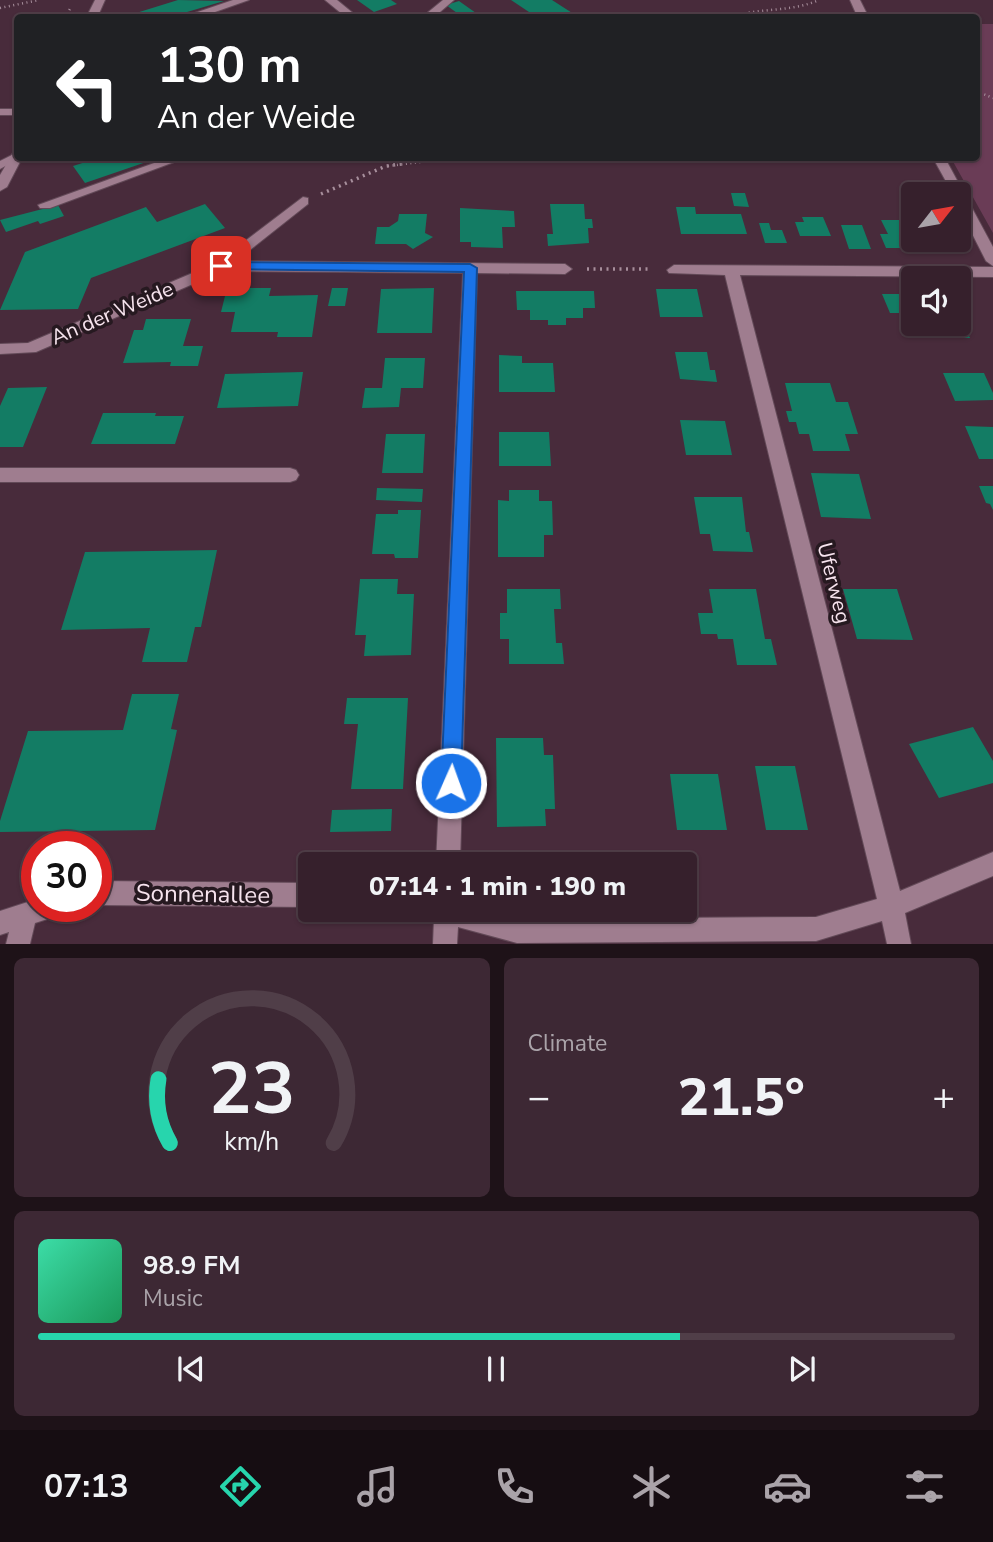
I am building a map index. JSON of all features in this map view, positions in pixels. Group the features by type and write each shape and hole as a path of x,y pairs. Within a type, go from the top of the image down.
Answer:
{"street":[{"path":"198,14 244,0"},
{"path":"330,0 349,14"},
{"path":"431,14 449,0"},
{"path":"0,187 14,161"},
{"path":"45,205 170,161"},
{"path":"941,161 952,182"},
{"name":"An der Weide","path":"0,349 30,348 221,266 303,201"},
{"path":"971,218 993,261"},
{"name":"An der Weide","path":"221,266 565,269"},
{"path":"448,852 470,268"},
{"path":"674,270 993,272"},
{"name":"Uferweg","path":"731,270 893,906 899,943"},
{"path":"0,475 290,475"},
{"path":"484,922 517,931 816,929 893,906 993,864"},
{"name":"Sonnenallee","path":"112,893 298,895"},
{"path":"0,923 21,916"},
{"path":"18,943 23,922"},
{"path":"444,922 445,943"}],"path":[{"path":"0,8 39,0"},
{"path":"741,14 762,8 805,6 819,0"},
{"path":"303,201 386,166 428,161"},
{"path":"565,269 674,270"}],"shaded area":[{"path":"980,24 993,24 993,233 971,194 971,182 964,182 953,161 980,161"}],"building":[{"path":"178,0 224,1 180,14 133,14"},
{"path":"357,0 391,0 397,4 374,12"},
{"path":"511,0 552,0 574,14 532,14"},
{"path":"459,1 477,14 458,14 446,5"},
{"path":"89,161 149,161 85,183 73,166"},
{"path":"584,161 584,163 540,162"},
{"path":"731,193 745,193 749,207 734,206"},
{"path":"205,204 225,228 91,278 78,309 0,310 25,252 146,207 157,222"},
{"path":"550,204 584,204 585,219 592,219 593,228 588,228 589,243 548,246 547,234 553,234"},
{"path":"58,205 64,216 40,224 38,221 6,232 0,220"},
{"path":"676,207 695,207 696,214 741,214 747,234 681,234"},
{"path":"460,208 514,211 515,227 502,227 503,248 471,247 471,242 460,242"},
{"path":"399,214 427,214 425,233 433,237 413,249 406,244 375,244 377,227 389,227 398,221"},
{"path":"802,217 823,217 831,236 800,236 795,222 804,222"},
{"path":"881,220 901,220 901,248 886,248 880,234 888,234"},
{"path":"759,223 769,223 771,230 782,230 787,243 765,243"},
{"path":"841,225 862,225 871,249 849,249"},
{"path":"227,288 271,288 269,296 318,295 312,337 277,337 278,332 231,332 235,312 221,312"},
{"path":"332,288 348,288 345,306 328,306"},
{"path":"434,288 432,333 377,333 381,289"},
{"path":"656,289 697,289 703,317 660,317"},
{"path":"516,291 594,291 595,308 583,308 583,318 566,318 566,325 548,325 548,320 530,320 530,310 517,310"},
{"path":"882,294 901,294 901,313 890,313"},
{"path":"146,319 191,319 183,346 203,346 198,366 170,366 171,362 123,363 134,330 143,330"},
{"path":"675,352 707,352 710,370 715,370 717,382 680,379"},
{"path":"499,355 522,356 522,363 553,363 555,392 499,392"},
{"path":"385,358 425,358 423,388 401,388 399,407 362,408 365,388 382,388"},
{"path":"303,372 298,406 217,408 225,374"},
{"path":"943,373 984,373 993,393 993,400 955,401"},
{"path":"785,383 830,383 836,402 848,402 858,434 845,434 850,451 813,451 809,434 799,434 796,422 789,422 786,411 792,411"},
{"path":"47,387 23,447 0,447 0,406 8,388"},
{"path":"103,413 184,416 175,444 91,444"},
{"path":"680,420 725,421 732,455 686,455"},
{"path":"965,426 993,427 993,459 979,459"},
{"path":"499,432 549,432 551,466 499,466"},
{"path":"386,434 425,434 423,473 382,473"},
{"path":"811,473 859,474 871,519 821,517"},
{"path":"979,486 993,486 993,510 990,504 986,503"},
{"path":"377,488 423,489 422,502 376,500"},
{"path":"509,490 539,490 539,501 552,501 553,535 544,535 544,557 498,557 498,500 509,501"},
{"path":"694,497 742,497 746,532 749,532 753,552 713,551 710,534 700,534"},
{"path":"398,510 421,510 418,558 372,554 376,514 398,514"},
{"path":"217,550 201,627 195,627 187,662 142,662 150,628 61,630 85,552"},
{"path":"360,579 398,579 397,594 414,594 411,655 364,656 366,635 355,635"},
{"path":"507,589 560,589 561,609 554,609 556,643 562,643 564,664 509,664 509,639 500,639 500,613 507,613"},
{"path":"709,589 756,589 765,639 771,639 777,665 737,665 733,639 718,639 717,634 701,634 698,613 713,613"},
{"path":"843,589 897,589 913,640 857,639"},
{"path":"132,694 179,694 171,729 177,730 155,830 0,832 0,821 28,731 123,730"},
{"path":"347,698 408,698 403,789 351,789 358,724 344,724"},
{"path":"973,727 993,761 993,783 939,798 909,744"},
{"path":"496,738 543,738 544,755 553,755 555,809 545,809 546,826 497,827"},
{"path":"755,766 795,766 808,830 766,830"},
{"path":"670,774 718,774 727,830 677,830"},
{"path":"392,809 391,831 330,832 332,810"}],"route":[{"path":"221,266 470,268 451,783"}]}
